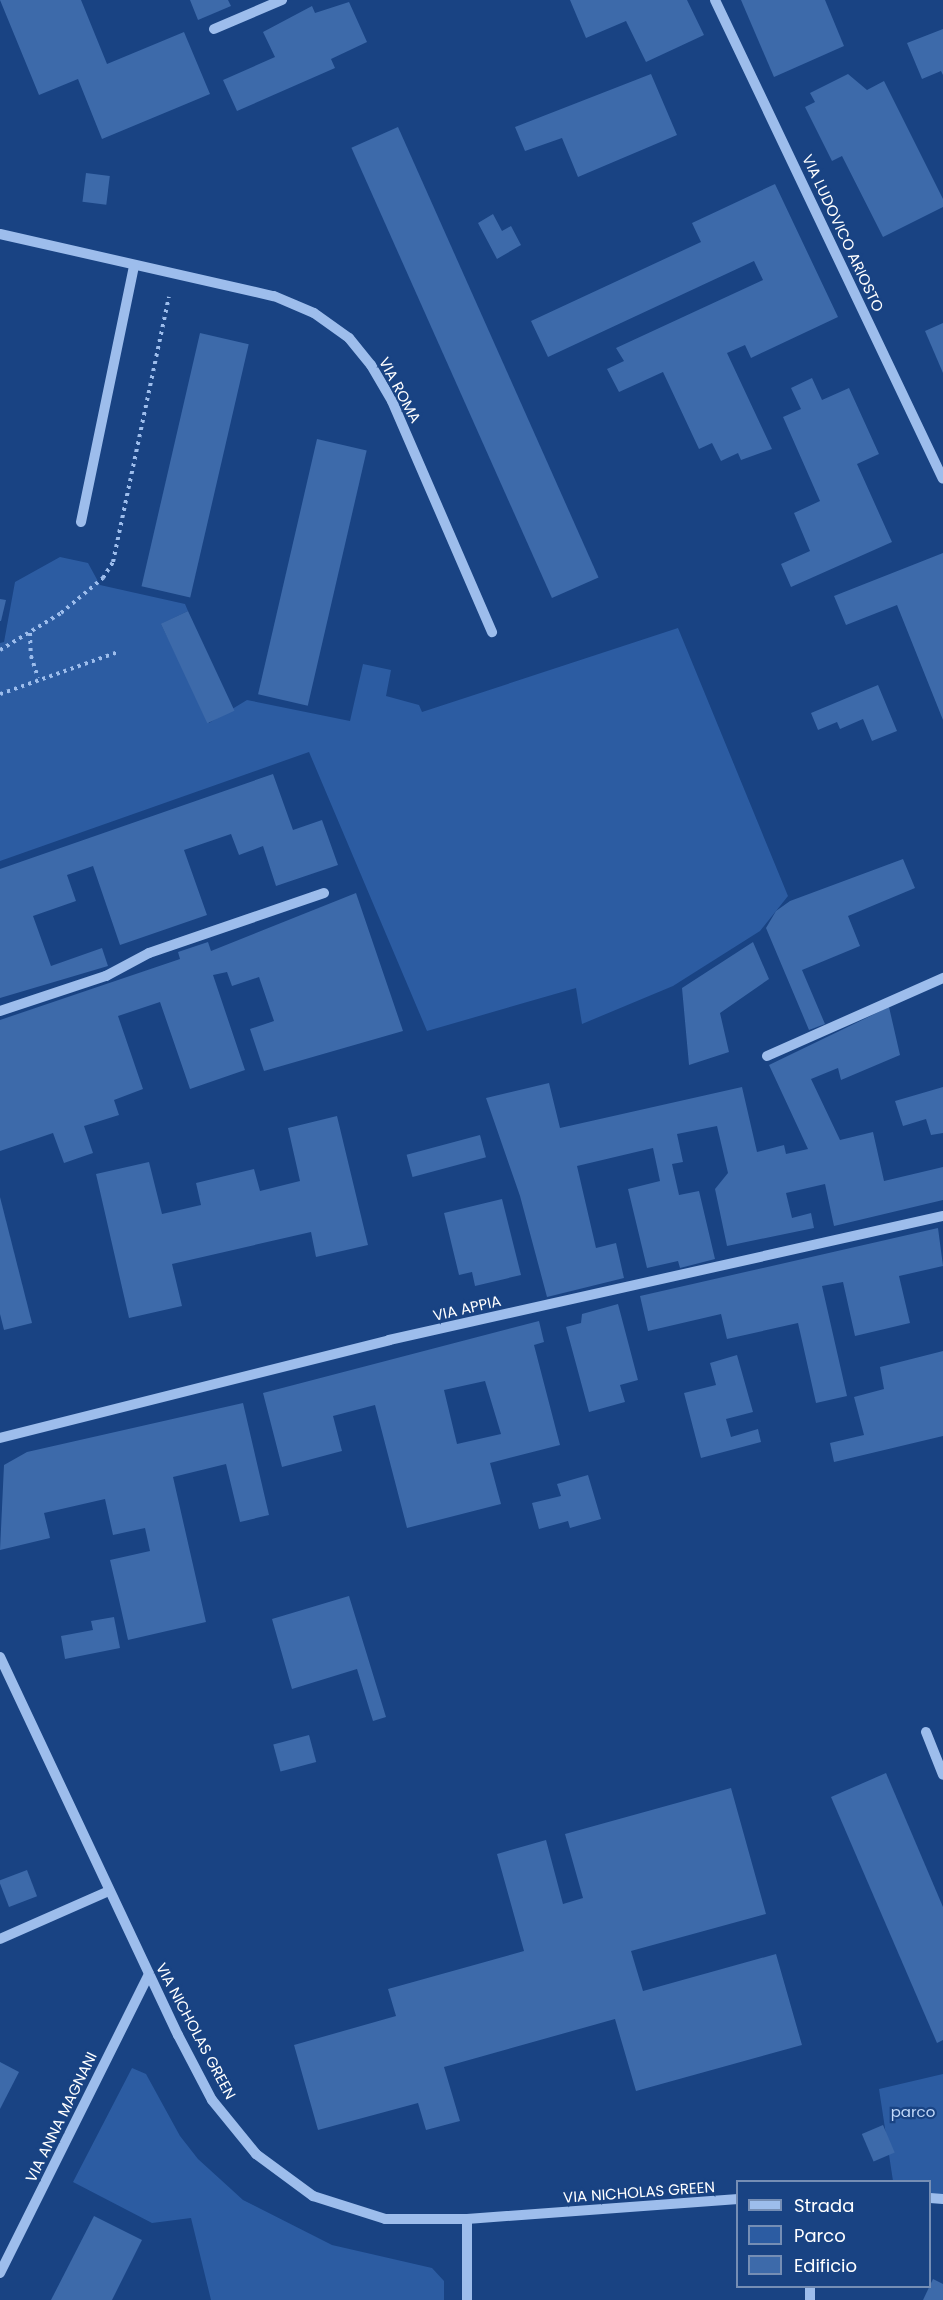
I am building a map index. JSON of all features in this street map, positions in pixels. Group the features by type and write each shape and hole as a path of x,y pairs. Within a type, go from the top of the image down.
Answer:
{"street":[{"path":"214,29 282,0"},
{"name":"VIA LUDOVICO ARIOSTO","path":"715,0 943,479"},
{"name":"VIA ROMA","path":"0,234 274,296 314,313 349,338 371,364 392,401 492,632"},
{"path":"81,522 134,265"},
{"path":"0,1011 106,976 149,953 324,893"},
{"path":"767,1056 943,978"},
{"name":"VIA APPIA","path":"0,1438 389,1340 943,1216"},
{"name":"VIA NICHOLAS GREEN","path":"0,1657 149,1974 212,2100 256,2154 313,2196 385,2219 467,2219 736,2199"},
{"path":"926,1732 943,1774"},
{"path":"0,1939 109,1890"},
{"name":"VIA ANNA MAGNANI","path":"0,2273 149,1974"},
{"path":"467,2219 467,2300"}],"path":[{"path":"30,632 31,656 38,678"},
{"path":"0,694 38,678 118,652"}],"green space":[{"path":"60,557 88,563 100,585 185,604 188,611 161,624 209,723 247,700 350,721 363,664 391,670 386,696 419,705 422,712 678,628 788,896 760,931 673,986 582,1024 576,988 427,1031 309,752 0,861 0,643 4,642 15,582"},
{"path":"132,2068 146,2074 180,2136 198,2159 243,2200 332,2245 432,2268 444,2281 444,2300 211,2300 191,2218 152,2223 73,2182"},
{"name":"parco","path":"943,2074 943,2201 931,2200 931,2180 893,2180 879,2089"}],"building":[{"path":"0,0 81,0 107,64 184,32 210,94 102,139 78,79 39,95"},
{"path":"190,0 228,0 231,6 198,20"},
{"path":"570,0 687,0 704,35 646,62 626,21 586,38"},
{"path":"741,0 825,0 844,46 774,77"},
{"path":"349,2 367,42 331,59 335,68 237,111 223,80 275,57 263,32 312,6 315,13"},
{"path":"943,29 943,75 941,71 922,79 907,43"},
{"path":"651,74 677,135 578,177 562,138 525,151 515,127"},
{"path":"848,74 867,90 884,81 943,199 943,207 883,237 842,156 832,161 805,107 815,102 810,93"},
{"path":"398,127 599,577 552,598 351,148"},
{"path":"86,173 110,176 106,205 82,202"},
{"path":"775,184 838,317 751,358 745,345 727,353 772,449 741,460 738,453 721,461 712,443 699,449 663,372 619,392 607,369 624,361 616,348 763,280 754,261 548,357 531,321 701,242 692,223"},
{"path":"493,214 502,231 511,226 521,245 497,259 478,223"},
{"path":"943,323 943,373 925,331"},
{"path":"200,333 249,344 190,598 142,586"},
{"path":"812,378 822,400 849,388 879,454 857,464 892,542 791,587 781,564 810,551 794,513 820,501 783,417 801,409 791,388"},
{"path":"317,439 367,450 308,706 258,694"},
{"path":"943,553 943,720 897,605 846,625 834,596"},
{"path":"0,599 6,600 1,621 0,621"},
{"path":"188,611 234,711 207,723 161,624"},
{"path":"878,685 897,731 872,741 863,719 840,729 837,722 818,730 811,713"},
{"path":"273,774 293,830 322,820 338,865 276,886 263,846 239,855 231,834 184,850 207,915 120,945 93,866 67,875 76,901 33,916 51,966 102,948 108,966 0,998 0,869"},
{"path":"903,859 915,888 848,916 860,946 802,970 825,1024 809,1030 766,928 776,911 790,901"},
{"path":"356,893 403,1031 264,1071 250,1029 274,1021 259,977 232,986 227,972 213,975 245,1070 190,1089 160,1002 118,1016 143,1089 114,1100 119,1115 84,1126 93,1153 64,1163 53,1133 0,1151 0,1020 180,959 178,952 208,942 211,951"},
{"path":"753,942 769,979 720,1013 729,1052 689,1065 682,988"},
{"path":"889,1007 900,1055 841,1080 838,1068 811,1079 840,1140 873,1132 884,1181 943,1167 943,1200 834,1226 825,1184 786,1193 792,1218 811,1213 814,1228 727,1246 715,1189 728,1173 717,1126 677,1134 683,1162 672,1164 679,1195 699,1191 715,1259 680,1268 678,1261 647,1268 628,1189 660,1181 653,1148 577,1166 596,1248 616,1243 624,1278 547,1297 520,1196 486,1098 549,1083 560,1128 742,1087 757,1152 784,1145 786,1154 808,1149 769,1065"},
{"path":"943,1087 943,1133 931,1135 926,1119 903,1126 895,1101"},
{"path":"337,1116 368,1245 316,1257 311,1232 172,1264 182,1306 129,1318 96,1174 149,1162 162,1214 201,1205 196,1183 254,1169 260,1191 300,1181 288,1128"},
{"path":"480,1135 486,1157 413,1177 407,1155"},
{"path":"0,1197 32,1323 4,1330 0,1314"},
{"path":"502,1199 521,1275 475,1286 472,1272 459,1275 444,1213"},
{"path":"938,1228 943,1266 899,1276 910,1323 855,1336 843,1282 822,1286 847,1396 816,1403 798,1323 727,1339 721,1314 648,1331 640,1296"},
{"path":"618,1304 638,1380 620,1385 625,1402 589,1412 566,1327 581,1323 582,1314"},
{"path":"539,1321 544,1342 534,1345 560,1445 490,1463 501,1504 407,1528 375,1405 333,1416 342,1451 282,1467 263,1393","holes":["485,1381 501,1434 457,1444 444,1390"]},
{"path":"943,1351 943,1436 834,1462 830,1443 864,1435 854,1397 884,1389 880,1367"},
{"path":"737,1355 753,1412 726,1419 731,1437 758,1429 761,1442 701,1458 684,1393 716,1385 710,1363"},
{"path":"243,1403 269,1515 240,1522 226,1464 173,1477 206,1622 128,1640 110,1560 150,1551 145,1528 113,1535 105,1499 44,1513 50,1538 0,1550 4,1465 27,1452"},
{"path":"588,1475 601,1519 570,1528 568,1521 539,1529 532,1503 561,1496 557,1484"},
{"path":"349,1596 386,1717 373,1721 357,1669 292,1689 272,1619"},
{"path":"114,1617 120,1648 65,1659 61,1636 93,1630 91,1621"},
{"path":"309,1735 316,1762 281,1772 273,1745"},
{"path":"886,1773 943,1907 943,2040 937,2043 831,1797"},
{"path":"731,1788 766,1914 631,1951 643,1991 776,1954 802,2045 636,2091 615,2019 444,2067 460,2121 426,2130 418,2103 318,2130 294,2045 396,2016 388,1989 524,1951 497,1854 546,1840 563,1904 583,1898 565,1834"},
{"path":"27,1870 37,1896 9,1907 0,1880"},
{"path":"0,2062 19,2072 0,2109"},
{"path":"883,2125 895,2153 874,2162 862,2134"},
{"path":"94,2216 142,2240 112,2300 51,2300"},
{"path":"933,2279 943,2284 943,2300 923,2300 929,2288 931,2288"}]}
